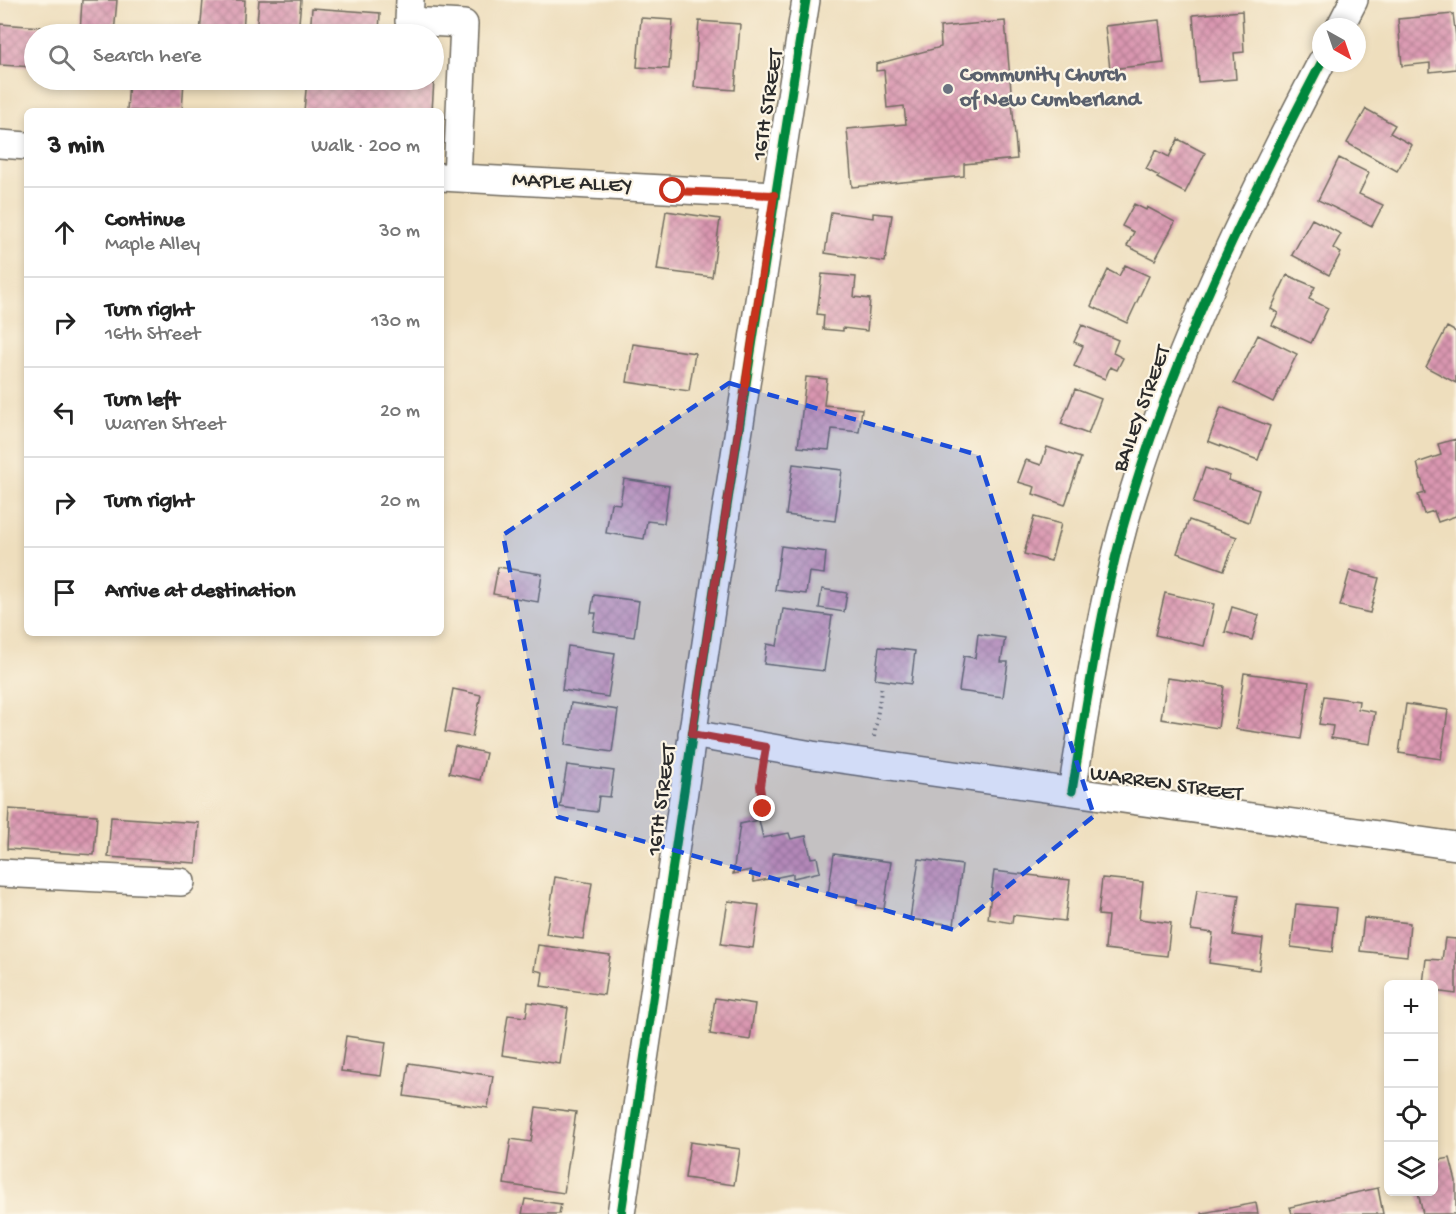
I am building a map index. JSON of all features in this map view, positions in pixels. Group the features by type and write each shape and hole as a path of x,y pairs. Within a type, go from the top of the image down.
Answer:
{"street":[{"path":"410,0 409,21 464,24 449,177"},
{"name":"16TH STREET","path":"621,1214 774,195 806,0"},
{"path":"1345,18 1354,0"},
{"name":"BAILEY STREET","path":"1072,791 1094,662 1116,553 1162,405 1206,299 1317,72"},
{"path":"0,144 24,146"},
{"name":"MAPLE ALLEY","path":"449,177 774,195"},
{"name":"WARREN STREET","path":"692,734 869,763 1456,846"},
{"path":"0,873 181,882"}],"path":[{"path":"869,763 882,685"},
{"path":"762,819 760,786 766,747"}],"highlighted area":[{"path":"729,383 978,455 1094,816 954,930 558,817 503,535"}],"building":[{"path":"82,0 117,0 115,24 81,24"},
{"path":"203,0 245,0 244,24 201,24"},
{"path":"259,0 301,0 299,24 257,24"},
{"path":"312,8 380,13 379,24 311,24"},
{"path":"1242,11 1244,52 1234,53 1236,79 1198,82 1193,15"},
{"path":"1453,14 1456,69 1430,72 1430,63 1402,66 1398,19"},
{"path":"641,18 673,20 669,69 637,67"},
{"path":"1159,20 1164,63 1110,69 1105,26"},
{"path":"699,21 740,24 735,90 694,87"},
{"name":"Community Church of New Cumberland","path":"1005,21 1017,159 964,164 964,176 852,187 847,129 906,124 904,106 887,108 884,70 876,71 876,64 941,47 940,27"},
{"path":"0,24 24,26 24,66 0,65"},
{"path":"128,90 183,90 182,108 127,108"},
{"path":"306,90 433,90 432,108 304,108"},
{"path":"1366,109 1395,125 1390,133 1412,145 1397,171 1347,143"},
{"path":"1178,139 1205,153 1185,193 1157,178 1159,176 1146,169 1156,150 1169,157"},
{"path":"1339,158 1369,173 1359,194 1383,205 1372,226 1318,200"},
{"path":"1134,204 1146,210 1147,207 1175,222 1155,260 1127,246 1134,232 1122,226"},
{"path":"666,211 720,219 712,277 657,270"},
{"path":"831,212 873,218 873,213 892,215 885,262 825,253"},
{"path":"1312,219 1341,234 1333,248 1341,253 1329,275 1292,255"},
{"path":"1125,265 1149,276 1127,323 1091,306 1108,270 1119,276"},
{"path":"822,274 856,277 854,297 870,299 867,331 843,328 843,331 823,329 824,315 817,314"},
{"path":"1287,275 1315,287 1309,299 1328,308 1311,343 1272,325 1278,313 1271,309"},
{"path":"1082,325 1118,340 1113,353 1123,358 1117,370 1110,367 1105,379 1074,366 1083,346 1074,342"},
{"path":"1447,327 1456,332 1456,383 1426,367"},
{"path":"1258,335 1297,354 1273,402 1234,383"},
{"path":"633,344 695,353 689,391 627,382"},
{"path":"806,377 827,379 824,405 862,409 859,432 832,429 829,450 798,447"},
{"path":"1075,389 1101,399 1088,434 1061,424"},
{"path":"1221,407 1270,426 1258,460 1208,441"},
{"path":"1456,439 1456,516 1438,522 1434,511 1424,514 1418,495 1425,493 1417,463 1441,455 1438,444"},
{"path":"1047,447 1081,458 1065,505 1033,494 1035,487 1018,482 1026,460 1041,465"},
{"path":"793,464 842,470 835,521 786,515"},
{"path":"1205,468 1230,476 1228,480 1259,490 1249,522 1193,503"},
{"path":"624,479 669,486 664,523 647,521 644,539 606,533 611,503 620,504"},
{"path":"1034,517 1061,524 1051,561 1024,554"},
{"path":"1189,520 1237,537 1224,570 1177,553"},
{"path":"781,546 826,552 824,574 809,572 806,594 775,590"},
{"path":"498,567 542,574 538,602 493,594"},
{"path":"1350,570 1379,578 1370,613 1340,606"},
{"path":"822,589 847,593 844,612 819,608"},
{"path":"1165,593 1214,604 1204,646 1155,635"},
{"path":"594,595 639,601 634,637 593,631 596,613 591,613"},
{"path":"1232,607 1259,615 1252,640 1225,632"},
{"path":"783,609 832,616 824,671 764,664 767,644 777,646"},
{"path":"978,634 1005,638 1001,662 1008,662 1003,697 959,691 964,656 975,658"},
{"path":"568,646 615,653 608,697 562,690"},
{"path":"879,647 915,651 911,684 875,679"},
{"path":"1244,673 1309,682 1301,739 1236,729"},
{"path":"1167,678 1224,686 1218,728 1161,719"},
{"path":"453,689 481,695 472,737 445,732"},
{"path":"1324,696 1359,701 1358,709 1375,712 1370,744 1331,738 1333,726 1319,724"},
{"path":"571,703 618,710 612,752 565,745"},
{"path":"1406,704 1448,710 1441,759 1399,753"},
{"path":"455,746 486,753 480,780 449,773"},
{"path":"567,765 614,771 610,797 599,796 597,812 560,807"},
{"path":"9,809 97,815 94,855 7,849"},
{"path":"111,817 199,823 196,863 108,857"},
{"path":"759,820 763,838 789,833 791,839 806,836 811,858 817,857 820,872 793,878 793,874 754,882 751,870 733,874 740,824"},
{"path":"834,854 891,862 884,909 857,905 857,899 828,895"},
{"path":"919,859 962,865 954,925 910,919"},
{"path":"994,871 1070,880 1065,921 1013,915 1012,923 988,919"},
{"path":"555,877 592,883 583,939 546,934"},
{"path":"1102,878 1143,882 1139,919 1171,923 1167,956 1105,949 1108,916 1098,915"},
{"path":"1197,890 1239,895 1233,935 1263,939 1259,970 1209,963 1213,933 1191,930"},
{"path":"728,901 759,905 753,948 721,944"},
{"path":"1296,904 1337,908 1332,952 1291,947"},
{"path":"1364,918 1410,923 1407,956 1360,951"},
{"path":"1445,938 1456,939 1456,994 1438,992 1438,980 1423,980 1426,959 1442,960"},
{"path":"538,945 610,955 604,995 541,986 543,972 534,970"},
{"path":"715,998 755,1004 750,1040 710,1034"},
{"path":"528,1002 568,1008 560,1064 502,1055 508,1015 526,1017"},
{"path":"346,1036 386,1042 381,1076 341,1071"},
{"path":"409,1063 493,1076 488,1108 404,1096"},
{"path":"536,1107 576,1112 564,1193 504,1184 511,1139 531,1142"},
{"path":"690,1142 740,1149 734,1185 685,1178"},
{"path":"1450,1158 1456,1181 1456,1214 1423,1214 1419,1196 1438,1196 1438,1160"},
{"path":"1378,1188 1383,1214 1292,1214 1290,1207"},
{"path":"525,1199 561,1204 559,1214 522,1214"},
{"path":"1256,1203 1258,1214 1202,1214 1202,1213"}],"cycle path":[{"path":"621,1214 715,583 806,0"},
{"path":"1072,791 1105,602 1123,527 1152,435 1172,380 1218,272 1268,166 1316,72"}],"place":[{"name":"Community Church of New Cumberland","path":"948,89"}],"route":[{"path":"673,191 774,195 692,734 766,747 760,786 763,809"}]}
